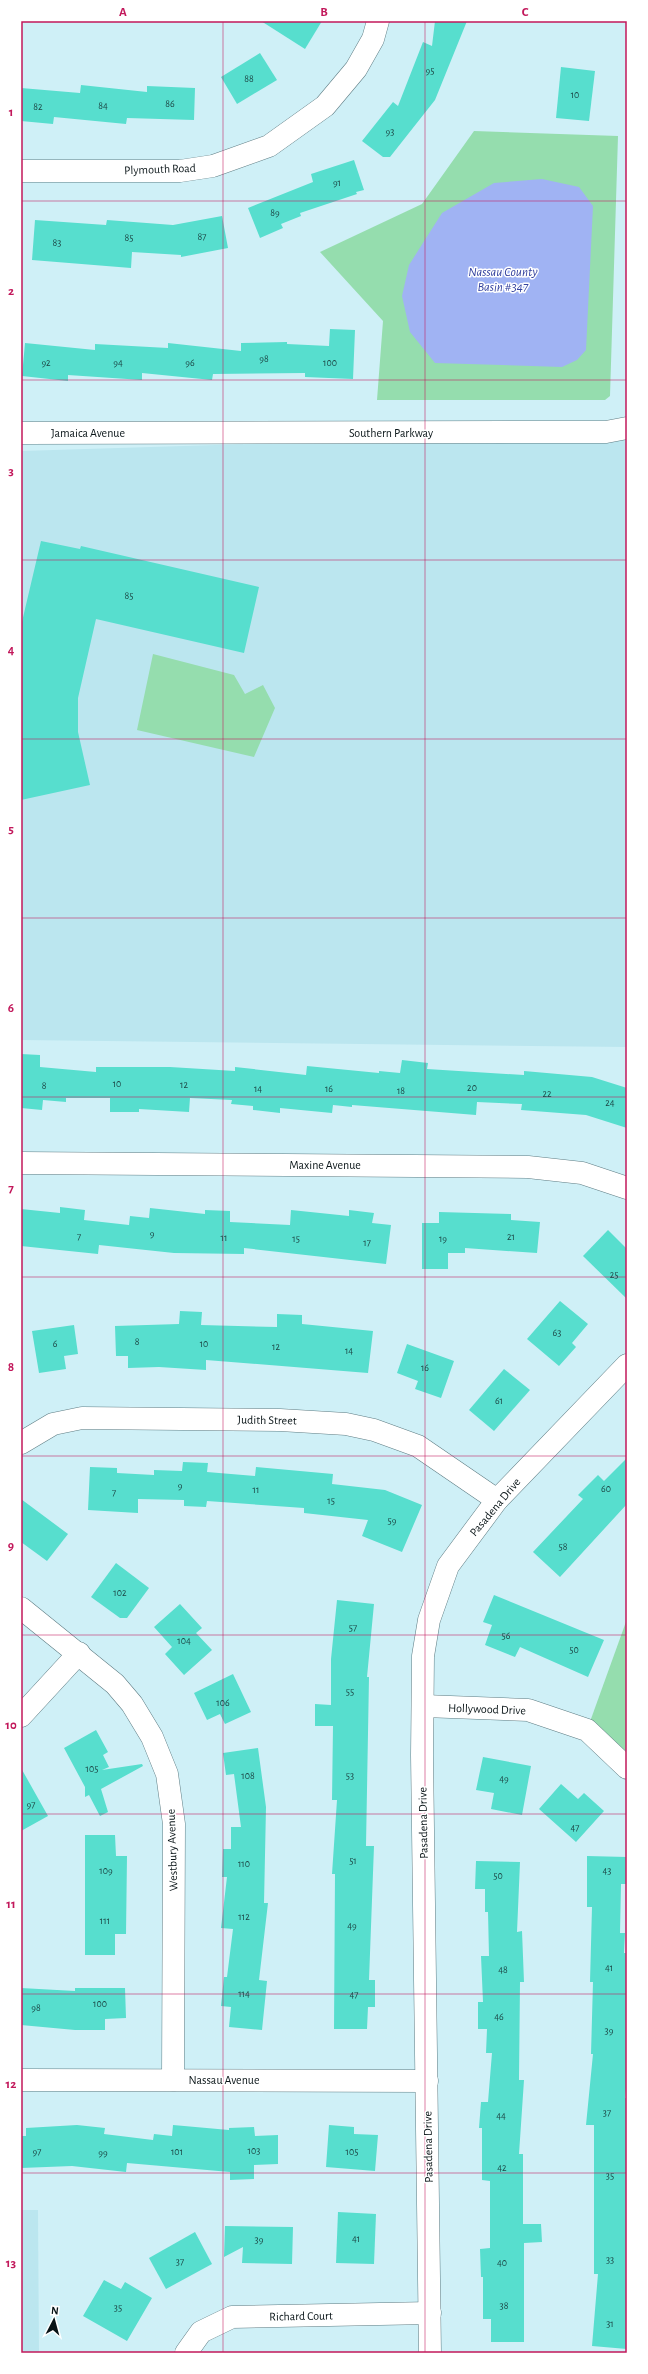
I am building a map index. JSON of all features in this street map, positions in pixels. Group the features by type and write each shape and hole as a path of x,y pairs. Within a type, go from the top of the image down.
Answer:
{"street":[{"name":"Plymouth Road","path":"21,171 180,171 213,166 269,146 325,106 356,69 373,39 378,21"},
{"name":"Southern Parkway","path":"155,433 606,432 627,428"},
{"name":"Jamaica Avenue","path":"21,433 155,433"},
{"name":"Maxine Avenue","path":"21,1163 528,1167 582,1173 627,1188"},
{"name":"Pasadena Drive","path":"430,2353 422,1755 424,1706 423,1656 429,1620 448,1566 497,1500 627,1365"},
{"name":"Judith Street","path":"21,1442 53,1424 82,1418 280,1420 346,1424 374,1430 418,1446 497,1500"},
{"name":"Westbury Avenue","path":"21,1608 79,1653 115,1684 132,1704 152,1737 167,1774 174,1824 173,2080"},
{"path":"21,1716 79,1653"},
{"name":"Hollywood Drive","path":"424,1706 528,1710 587,1730 627,1768"},
{"name":"Nassau Avenue","path":"21,2080 427,2081"},
{"name":"Richard Court","path":"186,2353 202,2332 232,2317 430,2313"}],"shaded area":[{"path":"627,432 627,1047 21,1040 21,451"},
{"path":"21,2210 38,2210 39,2353 21,2353"}],"green space":[{"path":"474,131 618,136 610,396 605,400 377,400 383,321 320,252 422,204"},
{"path":"153,654 234,675 245,694 263,685 275,708 254,757 137,730"},
{"path":"627,1619 627,1770 587,1730"}],"water":[{"name":"Nassau County Basin #347","path":"542,179 579,187 593,206 586,350 577,360 562,367 435,363 410,332 402,296 409,265 442,213 494,183"}],"building":[{"path":"261,21 322,21 305,49"},
{"path":"435,21 467,21 435,100 390,157 383,157 362,141 393,102 398,106 423,42 432,46"},
{"path":"260,53 277,80 237,104 221,77"},
{"path":"561,67 595,71 589,121 556,118"},
{"path":"81,85 147,92 147,86 195,88 194,120 127,118 126,124 54,117 53,124 21,121 21,88 80,93"},
{"path":"354,160 364,190 356,192 357,194 300,213 301,216 281,224 283,228 260,238 248,208 313,182 311,174"},
{"path":"222,216 228,248 181,257 181,255 132,252 131,268 32,260 35,220 106,225 107,220 173,225"},
{"path":"330,329 355,330 353,379 305,377 305,373 213,374 212,380 142,373 142,380 68,375 68,381 22,376 25,343 95,350 95,344 168,348 168,343 241,351 241,343 287,342 287,344 329,346"},
{"path":"41,541 80,549 81,546 259,587 244,653 96,619 78,698 78,732 90,785 21,800 21,626"},
{"path":"21,1054 40,1055 40,1067 96,1072 96,1067 170,1067 235,1071 235,1067 306,1075 307,1066 379,1073 379,1071 400,1073 402,1060 428,1063 427,1069 524,1075 524,1071 592,1077 627,1088 627,1128 586,1115 521,1110 522,1104 477,1102 476,1115 352,1105 352,1107 333,1105 332,1113 280,1108 280,1113 253,1110 253,1106 231,1104 232,1100 190,1098 189,1112 139,1109 139,1112 110,1112 110,1098 66,1098 66,1102 43,1100 42,1110 21,1108"},
{"path":"60,1207 85,1210 84,1220 129,1225 130,1216 149,1218 150,1208 205,1214 205,1210 230,1211 230,1222 290,1225 291,1210 349,1216 349,1210 374,1213 372,1223 391,1225 386,1264 244,1248 244,1254 174,1253 99,1245 98,1254 21,1246 21,1209 60,1213"},
{"path":"439,1212 511,1214 511,1220 540,1222 537,1253 465,1248 465,1253 448,1253 448,1269 422,1269 422,1223 439,1223"},
{"path":"608,1230 627,1249 627,1299 583,1256"},
{"path":"560,1301 588,1324 572,1343 576,1347 559,1366 527,1339"},
{"path":"180,1311 202,1312 201,1325 277,1327 277,1314 302,1315 302,1324 373,1331 368,1373 206,1360 206,1370 159,1367 128,1368 128,1356 116,1356 115,1326 179,1324"},
{"path":"74,1325 78,1354 64,1356 66,1369 39,1373 32,1331"},
{"path":"407,1344 454,1361 441,1398 415,1389 418,1381 397,1373"},
{"path":"504,1369 530,1390 494,1431 469,1410"},
{"path":"627,1458 627,1504 560,1577 533,1552 583,1499 578,1495 598,1475 604,1481"},
{"path":"183,1462 208,1463 207,1472 255,1476 256,1467 333,1474 332,1484 385,1490 422,1505 402,1552 362,1536 368,1520 304,1513 304,1508 207,1501 206,1507 184,1506 184,1500 138,1499 138,1513 88,1510 90,1467 117,1468 117,1473 154,1475 154,1470 182,1471"},
{"path":"21,1499 68,1534 47,1561 21,1542"},
{"path":"116,1563 149,1588 127,1618 120,1618 91,1597"},
{"path":"494,1595 604,1640 588,1677 520,1647 515,1657 485,1645 492,1625 483,1622"},
{"path":"337,1600 374,1604 367,1677 369,1677 366,1846 374,1846 369,1980 375,1980 375,2007 368,2007 367,2029 334,2029 335,1874 332,1874 337,1800 332,1800 333,1726 315,1726 315,1704 331,1705 331,1659"},
{"path":"180,1604 202,1628 196,1633 212,1650 184,1675 165,1654 172,1647 154,1627"},
{"path":"233,1674 251,1712 225,1724 220,1714 207,1720 194,1693"},
{"path":"96,1730 108,1752 103,1755 109,1767 102,1770 142,1764 143,1766 101,1789 108,1812 100,1816 89,1795 85,1797 85,1787 64,1748"},
{"path":"258,1748 266,1807 264,1903 268,1903 259,1980 267,1981 262,2030 229,2027 231,2007 221,2006 224,1977 227,1977 233,1929 221,1928 227,1877 222,1877 223,1849 231,1849 231,1827 241,1827 234,1774 226,1775 223,1753"},
{"path":"483,1757 531,1766 522,1815 491,1809 494,1793 476,1790"},
{"path":"21,1768 48,1816 21,1831"},
{"path":"561,1784 578,1799 584,1793 604,1811 576,1842 539,1809"},
{"path":"85,1835 115,1835 116,1856 127,1856 126,1934 115,1934 115,1955 85,1955"},
{"path":"587,1856 627,1857 627,1884 621,1884 620,1933 625,1933 624,1953 627,1953 627,2077 625,2098 627,2098 627,2349 592,2346 598,2274 594,2274 594,2125 586,2125 593,2054 591,2054 593,1982 590,1982 592,1907 587,1907"},
{"path":"476,1861 520,1862 517,1932 522,1931 524,1982 520,1982 519,2080 524,2080 519,2154 523,2154 523,2224 541,2224 542,2242 524,2243 524,2342 491,2342 491,2319 483,2319 483,2277 481,2277 480,2249 490,2248 490,2181 482,2180 482,2128 479,2128 481,2102 488,2102 492,2053 486,2053 487,2029 478,2029 478,2002 483,2002 481,1956 489,1956 488,1912 485,1912 485,1889 475,1889"},
{"path":"21,1988 75,1991 75,1988 125,1988 126,2018 105,2019 105,2030 75,2030 21,2025"},
{"path":"77,2125 105,2128 104,2134 153,2140 154,2134 172,2136 173,2125 229,2130 229,2128 254,2127 255,2136 278,2135 278,2164 254,2165 254,2179 230,2180 230,2172 127,2163 126,2172 72,2166 21,2168 21,2136 26,2136 26,2128"},
{"path":"329,2125 354,2127 354,2134 378,2135 375,2171 326,2167"},
{"path":"338,2212 376,2214 374,2264 336,2263"},
{"path":"225,2226 293,2227 292,2264 242,2263 243,2247 224,2257"},
{"path":"195,2232 212,2264 166,2289 149,2258"},
{"path":"104,2280 121,2289 125,2282 152,2298 127,2341 83,2316"}]}
